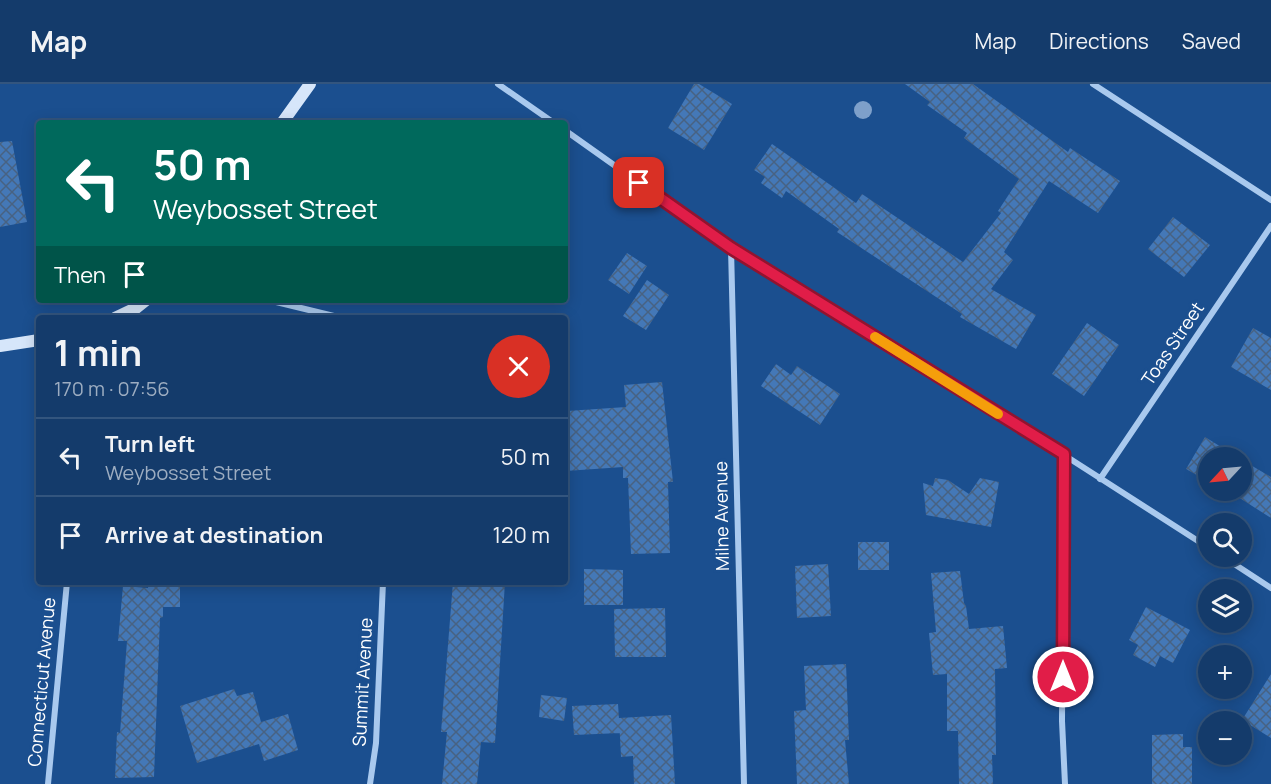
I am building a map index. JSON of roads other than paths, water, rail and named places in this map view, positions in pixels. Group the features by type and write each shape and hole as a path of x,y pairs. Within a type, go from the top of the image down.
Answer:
{"street":[{"path":"284,120 310,84"},
{"path":"498,84 550,120"},
{"path":"1093,84 1271,200"},
{"path":"568,132 731,248 1064,454 1198,541"},
{"name":"Toas Street","path":"1100,479 1271,226"},
{"name":"Milne Avenue","path":"731,248 744,784"},
{"path":"122,315 142,303"},
{"path":"280,303 330,315"},
{"path":"0,346 36,340"},
{"path":"1064,454 1062,721 1065,784"},
{"path":"1239,567 1271,588"},
{"name":"Connecticut Avenue","path":"48,784 67,585"},
{"name":"Summit Avenue","path":"370,784 376,743 383,585"}]}
